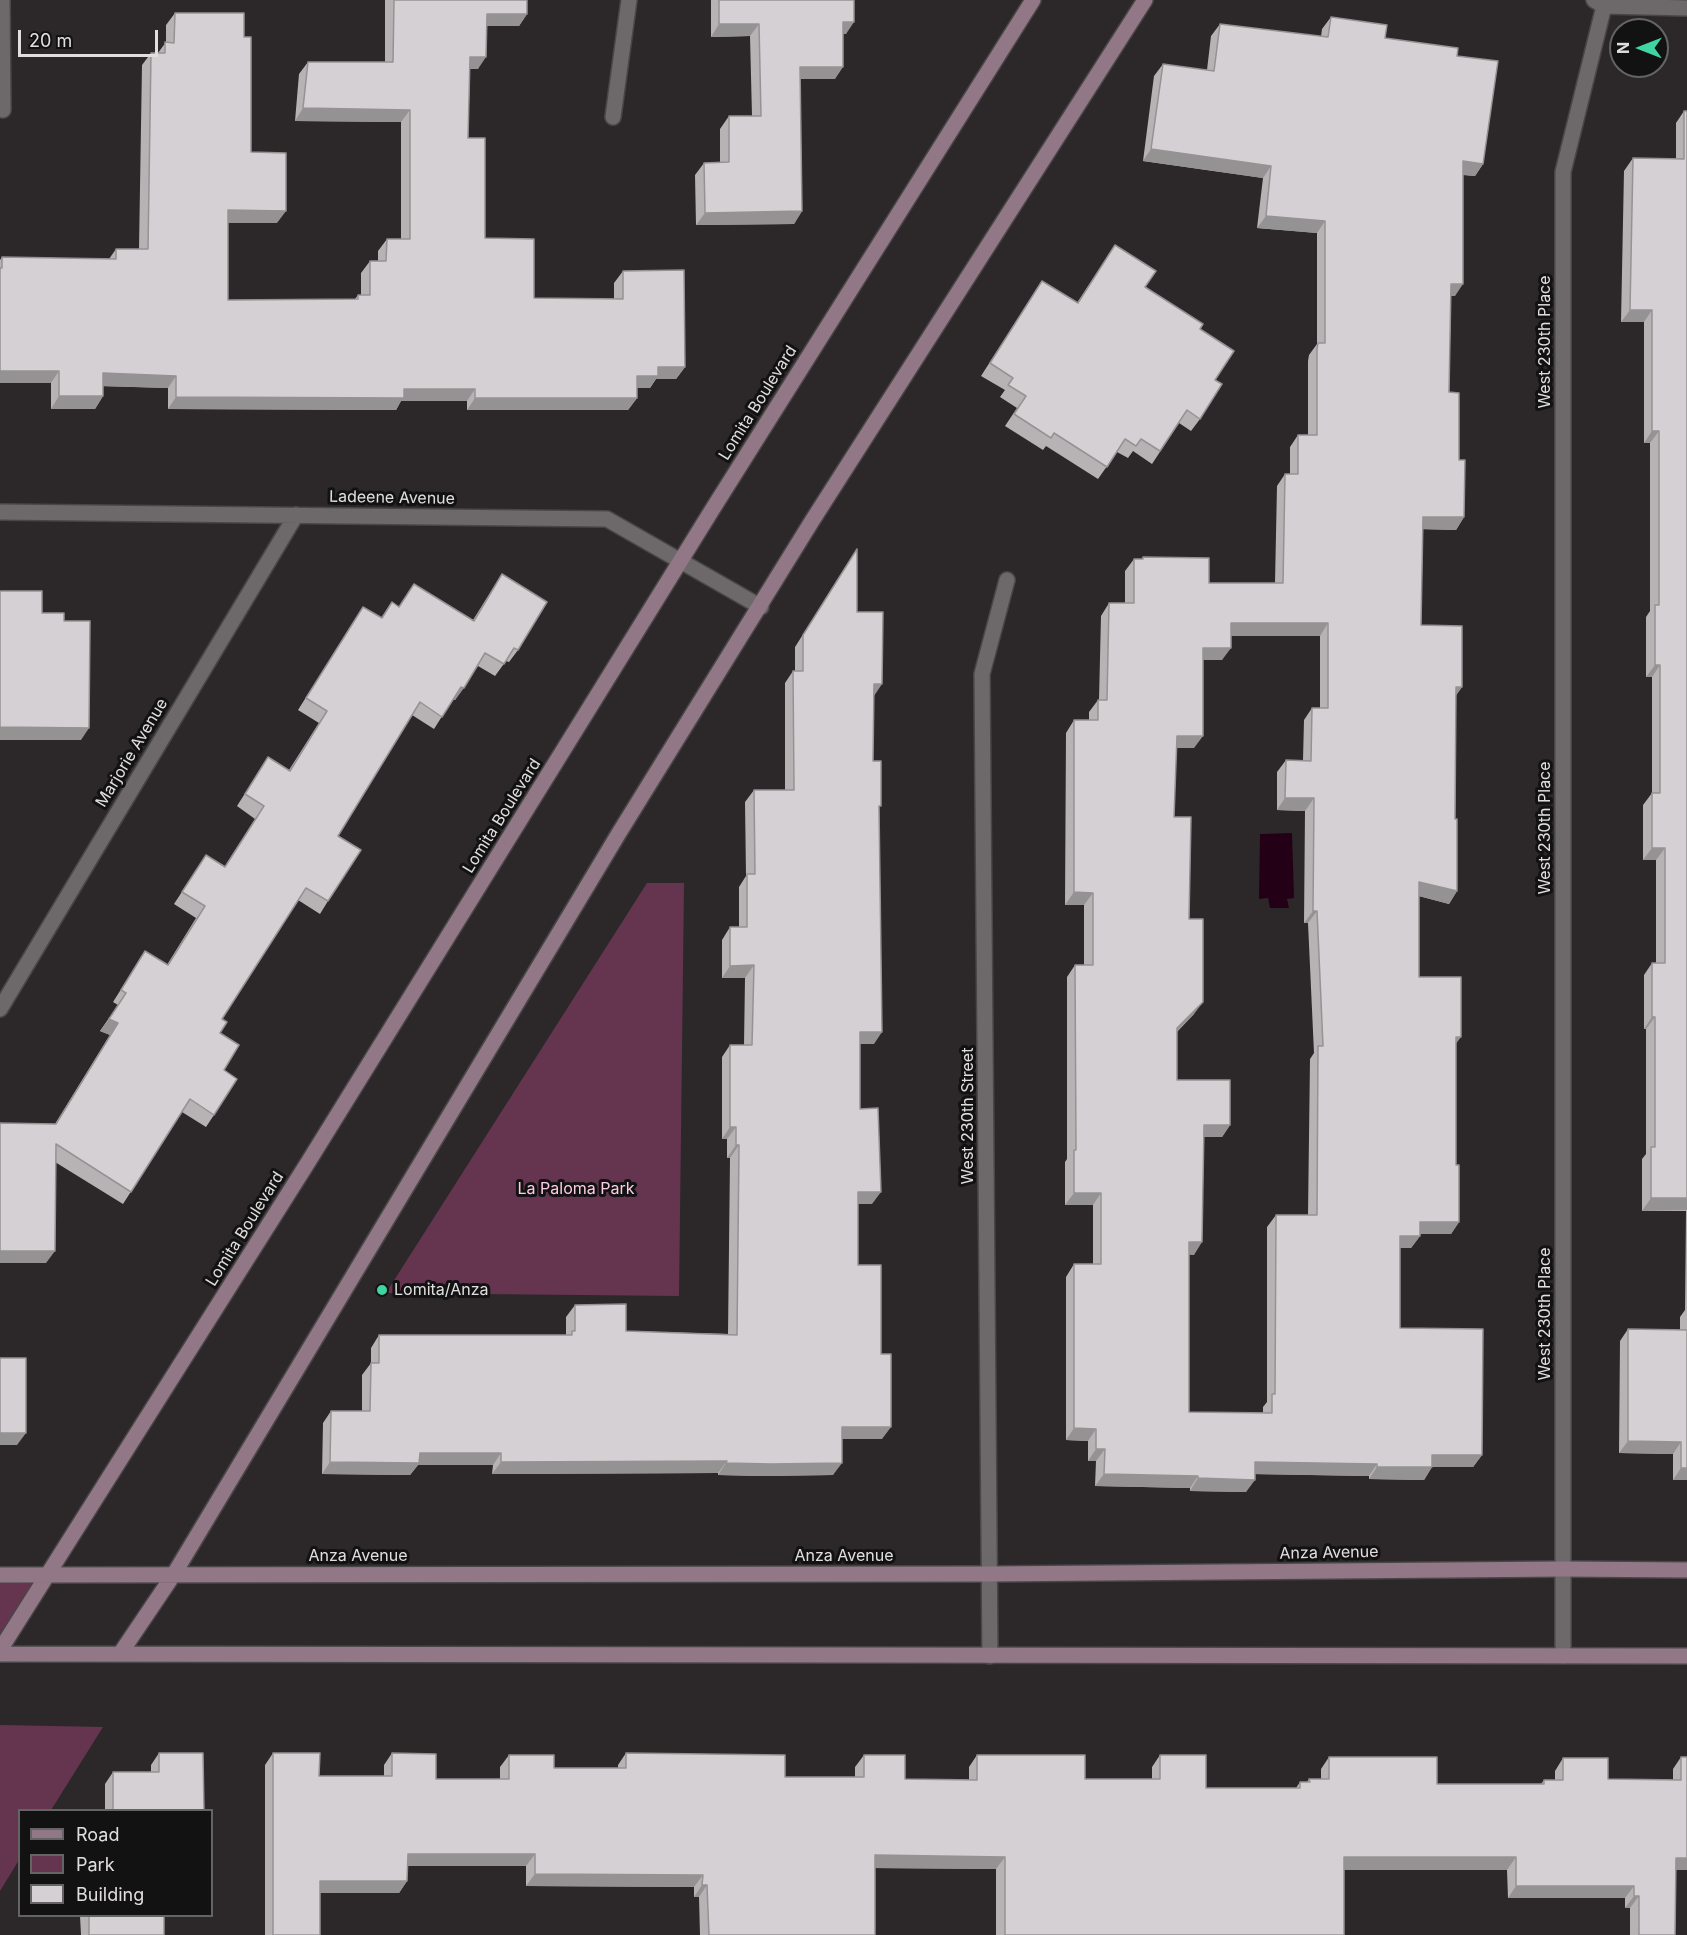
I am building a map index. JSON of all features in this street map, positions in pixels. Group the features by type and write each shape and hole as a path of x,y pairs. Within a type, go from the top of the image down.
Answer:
{"main road":[{"name":"Lomita Boulevard","path":"0,1652 1033,0"},
{"path":"120,1654 174,1574 619,833 812,521 1145,0"},
{"name":"Anza Avenue","path":"0,1575 990,1574 1687,1570"},
{"path":"0,1652 1687,1656"}],"street":[{"path":"2,0 3,110"},
{"path":"612,117 629,0"},
{"path":"1599,3 1687,8"},
{"name":"West 230th Place","path":"1563,1656 1563,172 1599,3"},
{"name":"Ladeene Avenue","path":"0,512 607,519 760,607"},
{"name":"Marjorie Avenue","path":"0,1009 296,515"},
{"name":"West 230th Street","path":"990,1656 982,674 1007,580"}],"green space":[{"name":"La Paloma Park","path":"647,883 684,883 679,1296 386,1293"},
{"path":"0,1575 48,1575 0,1650"},
{"path":"0,1725 103,1727 52,1809 18,1809 18,1862 0,1891"}],"shaded area":[{"path":"1292,833 1294,898 1287,899 1289,908 1270,908 1268,898 1259,899 1260,834"}],"building":[{"path":"394,0 527,0 527,14 487,14 486,57 470,57 468,138 485,138 485,238 534,239 534,298 623,299 623,271 684,270 685,367 658,367 658,376 637,376 637,398 475,398 475,389 404,389 404,398 176,397 176,376 103,373 103,396 59,396 59,371 0,371 0,268 2,268 2,257 116,259 116,249 148,249 151,53 165,53 165,42 174,43 175,13 244,13 244,37 251,37 251,152 286,153 286,211 228,210 228,300 358,299 358,295 370,295 370,261 386,261 387,239 410,239 410,110 303,108 308,62 393,62"},
{"path":"719,0 854,0 854,22 843,22 843,67 800,67 802,211 705,213 704,163 729,162 729,116 761,116 759,24 719,24"},
{"path":"1331,17 1387,25 1385,38 1458,48 1457,56 1498,61 1483,164 1463,161 1463,284 1451,284 1449,392 1459,393 1459,460 1465,460 1464,517 1423,517 1421,625 1462,626 1462,687 1456,687 1457,891 1419,882 1419,977 1461,977 1461,1037 1456,1037 1456,1165 1459,1165 1459,1222 1420,1222 1420,1236 1400,1236 1400,1328 1483,1329 1482,1455 1432,1455 1432,1467 1255,1462 1255,1480 1104,1474 1105,1449 1096,1449 1096,1429 1074,1428 1074,1264 1101,1264 1101,1193 1074,1193 1074,1150 1076,1150 1075,965 1093,965 1093,893 1074,892 1074,720 1098,720 1098,700 1107,700 1109,603 1134,603 1134,559 1143,559 1143,557 1209,558 1209,583 1283,583 1285,474 1298,474 1298,435 1317,435 1317,349 1318,343 1325,343 1325,221 1266,216 1271,166 1151,149 1163,64 1214,71 1220,24 1328,37","holes":["1231,623 1328,623 1328,708 1312,708 1311,761 1286,760 1285,798 1314,798 1313,911 1317,911 1323,1046 1318,1046 1317,1215 1276,1215 1275,1394 1272,1394 1272,1413 1189,1412 1189,1242 1202,1242 1204,1125 1230,1125 1230,1080 1177,1080 1177,1028 1203,1002 1203,919 1189,919 1191,817 1174,817 1177,736 1203,736 1203,648 1231,648"]},
{"path":"1684,111 1687,111 1687,1198 1651,1198 1651,1147 1655,1147 1655,1017 1652,1017 1652,963 1665,963 1665,848 1652,848 1652,793 1660,793 1660,665 1655,665 1655,605 1659,605 1659,431 1652,431 1652,310 1630,310 1633,158 1684,159"},
{"path":"1115,245 1156,271 1145,287 1203,324 1200,329 1234,351 1215,380 1222,384 1200,419 1187,410 1160,451 1141,439 1136,446 1125,439 1107,467 1054,433 1051,438 1014,414 1026,396 1008,385 1013,378 990,363 1042,281 1078,303"},
{"path":"857,549 857,612 883,612 882,684 874,684 873,761 881,761 881,806 879,806 882,1032 860,1032 860,1109 878,1108 881,1192 858,1192 858,1265 881,1265 881,1354 891,1354 891,1427 842,1427 842,1463 501,1462 501,1453 420,1453 419,1463 330,1462 331,1411 370,1411 371,1363 379,1363 379,1335 572,1335 572,1331 575,1331 575,1305 626,1304 626,1331 737,1335 739,1145 736,1145 736,1127 730,1127 730,1045 752,1045 754,965 730,966 730,927 747,927 747,874 755,874 754,790 794,790 793,671 803,671 803,635"},
{"path":"502,574 547,602 518,650 514,648 504,664 485,653 464,688 461,687 442,717 420,702 338,836 361,850 328,901 306,888 222,1019 227,1022 220,1033 239,1045 224,1070 237,1079 214,1115 190,1099 131,1192 56,1144 55,1251 0,1251 0,1123 56,1124 118,1023 109,1019 126,993 121,990 145,951 168,965 205,906 182,892 206,855 225,867 264,806 245,794 268,757 290,771 327,711 306,698 363,607 382,618 392,602 399,607 414,584 474,621"},
{"path":"0,591 42,591 42,613 64,613 64,621 90,621 89,728 0,727"},
{"path":"1628,1329 1687,1330 1687,1468 1681,1468 1681,1442 1628,1441"},
{"path":"0,1358 26,1358 26,1433 0,1433"},
{"path":"159,1753 203,1753 204,1809 113,1809 113,1772 159,1772"},
{"path":"273,1753 320,1753 319,1776 392,1776 392,1753 436,1754 436,1779 509,1779 509,1755 554,1755 554,1768 626,1768 626,1753 785,1755 785,1777 864,1777 864,1755 905,1755 905,1779 977,1780 977,1755 1085,1755 1085,1779 1160,1779 1160,1755 1206,1755 1206,1788 1300,1788 1300,1782 1310,1782 1309,1779 1329,1779 1329,1757 1437,1757 1437,1784 1544,1784 1544,1780 1563,1780 1563,1758 1608,1758 1608,1779 1681,1780 1681,1757 1687,1757 1687,1858 1676,1858 1675,1935 1639,1935 1639,1896 1634,1896 1634,1886 1516,1886 1516,1857 1344,1857 1344,1935 1005,1935 1005,1857 875,1855 875,1935 709,1935 707,1885 702,1885 703,1875 535,1874 535,1854 408,1854 407,1881 320,1881 320,1935 273,1935"},
{"path":"89,1917 164,1917 164,1935 89,1935"}],"place":[{"name":"Lomita/Anza","path":"382,1290"}]}
